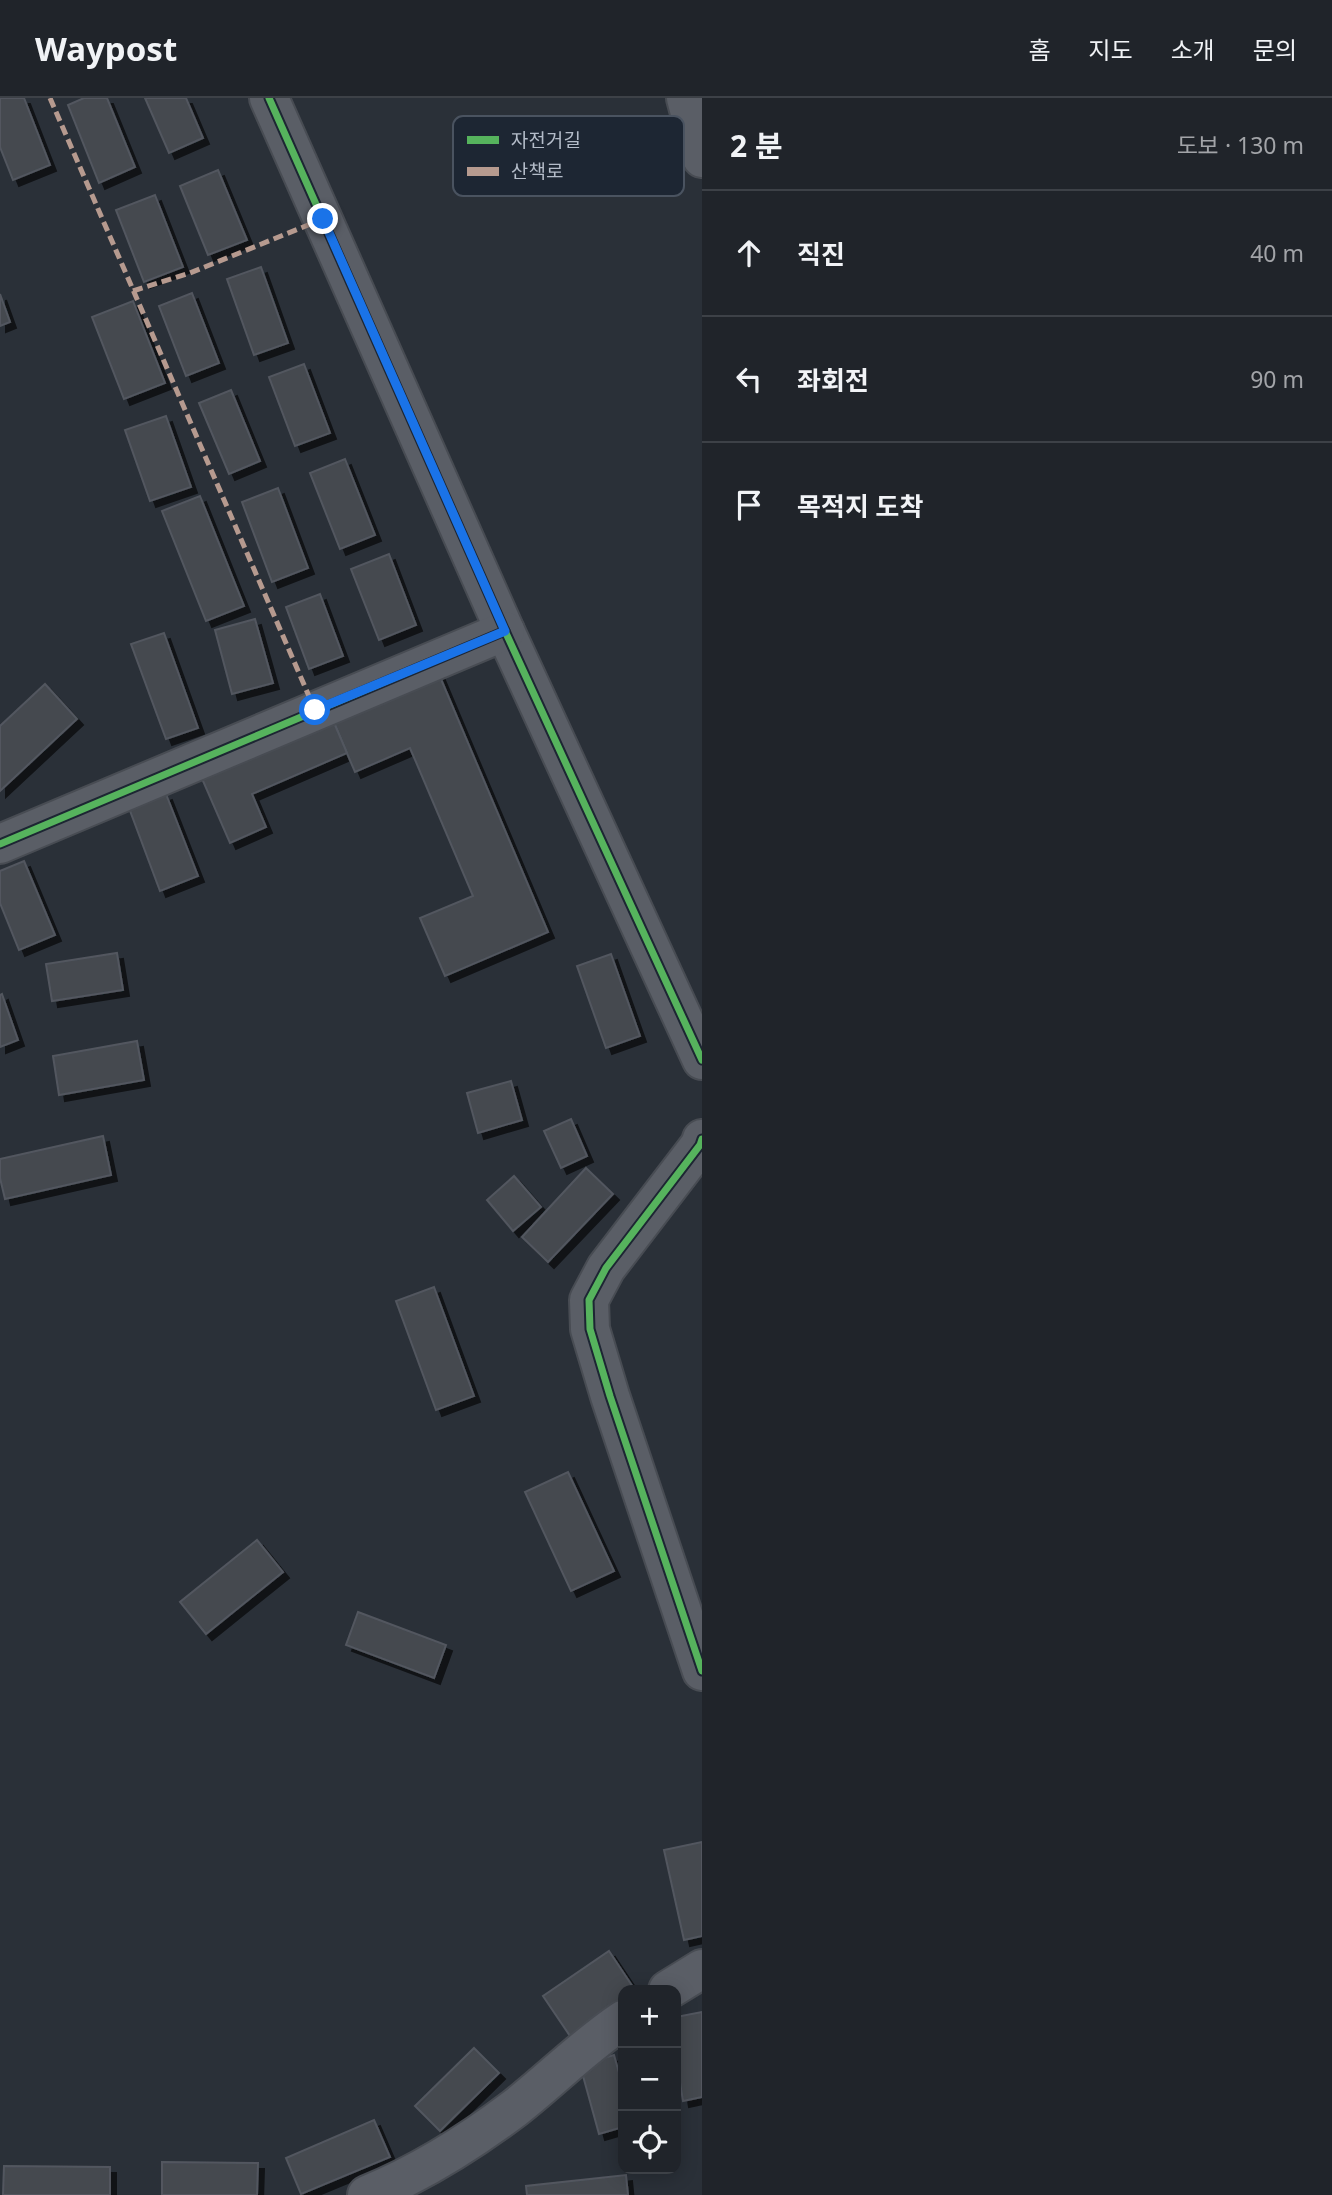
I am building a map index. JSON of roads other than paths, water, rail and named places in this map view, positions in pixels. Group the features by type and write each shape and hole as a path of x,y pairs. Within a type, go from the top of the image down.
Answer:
{"street":[{"path":"269,98 505,631 702,1060"},
{"path":"686,98 702,158"},
{"path":"0,844 505,631"},
{"path":"702,1139 607,1268 589,1300 590,1329 610,1396 702,1671"},
{"path":"676,1985 702,1969"},
{"path":"367,2195 453,2150 494,2122 618,2024"}]}
